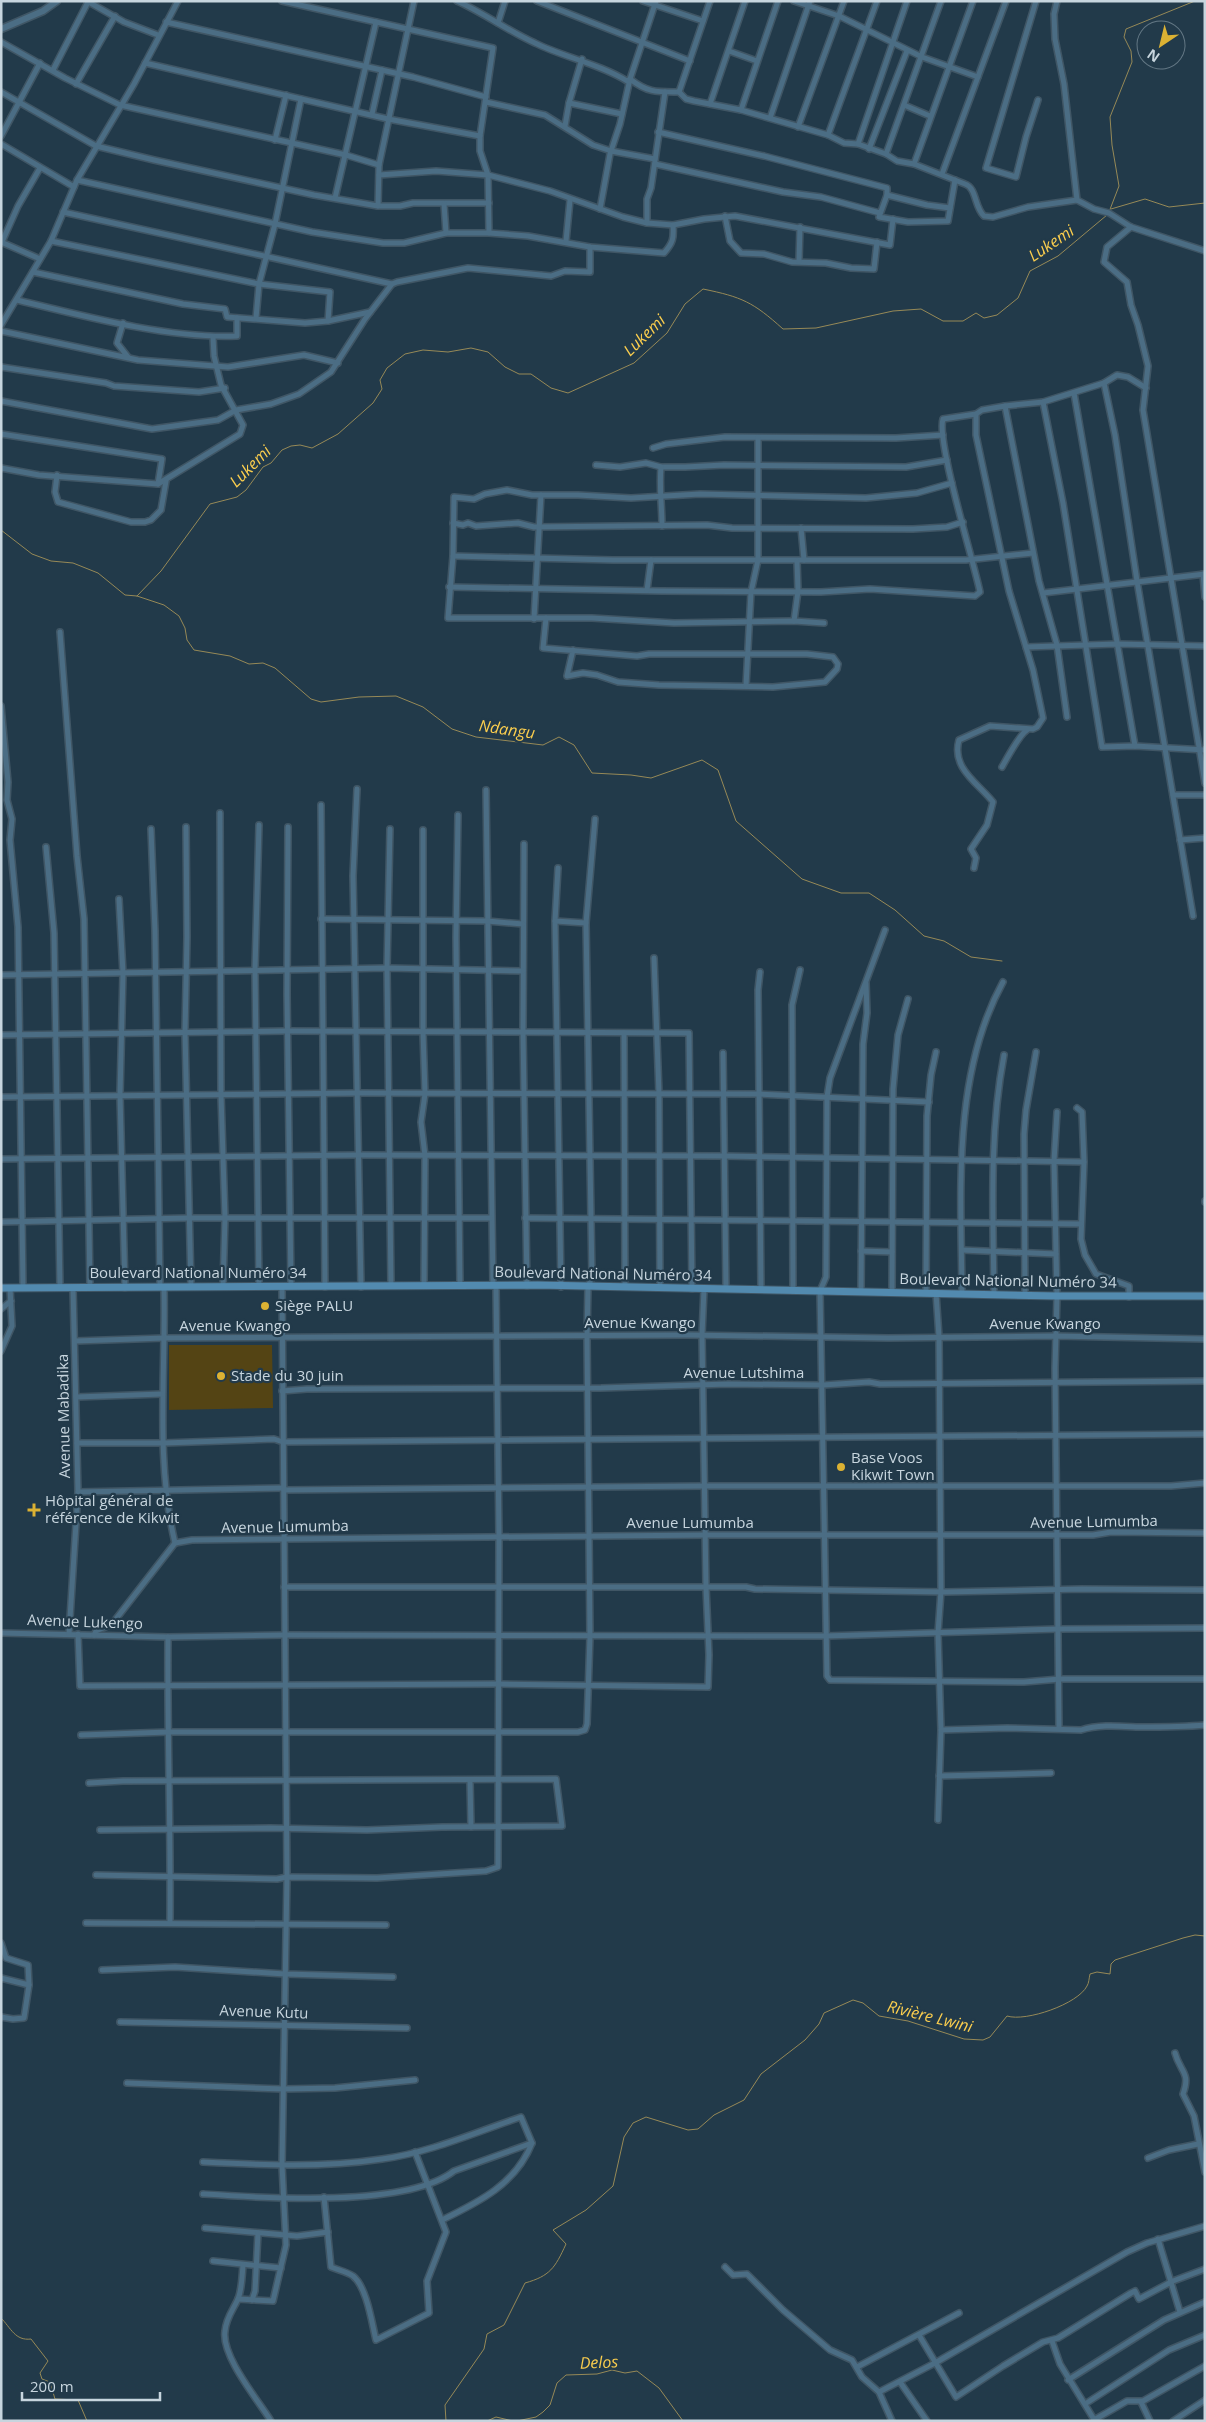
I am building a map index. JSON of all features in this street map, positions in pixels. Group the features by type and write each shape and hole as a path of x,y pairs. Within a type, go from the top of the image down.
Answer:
{"main road":[{"name":"Boulevard National Numéro 34","path":"1,1288 588,1286 1057,1296 1205,1296"}],"street":[{"path":"1,29 42,11 57,1"},
{"path":"1,325 51,241 77,180 145,63 158,35 178,1"},
{"path":"282,1 493,48 480,136 480,151 488,175 489,233"},
{"path":"378,206 379,165 414,1"},
{"path":"457,1 466,3 535,44 569,57 582,59 591,66 626,81 630,79"},
{"path":"498,23 505,1"},
{"path":"537,1 690,61"},
{"path":"643,1 656,3 703,21"},
{"path":"679,92 710,1"},
{"path":"710,104 744,1"},
{"path":"741,110 778,1"},
{"path":"794,1 809,3 839,16 907,51 978,77"},
{"path":"798,127 844,1"},
{"path":"828,135 877,1"},
{"path":"858,144 907,1"},
{"path":"886,154 941,1"},
{"path":"914,164 973,1"},
{"path":"942,174 1006,1"},
{"path":"1036,1 986,168 1016,177 1038,100"},
{"path":"1057,1 1054,14 1055,39 1064,84 1077,200"},
{"path":"53,70 88,2 158,35"},
{"path":"600,209 630,79 656,3"},
{"path":"770,118 809,3"},
{"path":"76,84 115,16"},
{"path":"166,22 398,74 545,115 593,145 612,151 783,192 821,197 880,213"},
{"path":"335,198 376,22"},
{"path":"1,42 76,84 120,105 346,155 379,165"},
{"path":"729,51 757,61"},
{"path":"869,149 907,51"},
{"path":"565,126 569,103 582,59"},
{"path":"1,136 40,63"},
{"path":"145,63 388,119 480,136"},
{"path":"372,114 382,70"},
{"path":"630,79 643,89 679,92 686,99 770,118 828,135 844,143 858,144 886,154 897,161 914,164 934,173 942,174 970,185 977,207 987,216 999,216 1028,207 1077,200 1094,209 1108,213 1131,227 1205,250"},
{"path":"1,92 96,146 282,188 378,206 400,206 413,203 489,203"},
{"path":"647,223 648,199 665,92"},
{"path":"275,140 286,96"},
{"path":"256,318 259,284 301,99"},
{"path":"569,103 622,114"},
{"path":"904,105 930,116"},
{"path":"658,132 764,156 887,188 887,195 879,217 908,222 948,221 955,180"},
{"path":"1,144 74,187"},
{"path":"40,168 18,206 2,242 40,259"},
{"path":"379,175 436,171 488,175 550,191 570,200 647,223 673,225 725,216 800,227 890,245 893,218"},
{"path":"77,180 340,238 383,243 404,243 446,233 489,233 566,241 590,247 664,253 674,238 673,225"},
{"path":"887,195 927,205 950,208"},
{"path":"566,241 570,200"},
{"path":"444,204 446,233"},
{"path":"63,212 392,284 468,268 551,276 564,272 590,272 590,247"},
{"path":"725,216 730,242 740,253 764,254 792,262 826,263 851,268 874,268 877,242"},
{"path":"799,261 800,227"},
{"path":"1131,227 1107,247 1104,262 1127,282 1148,366 1143,410 1205,783"},
{"path":"51,241 259,284 330,292 328,321"},
{"path":"33,272 183,304 225,309 227,317 305,323 328,321 370,312"},
{"path":"1,401 152,429 218,420 236,410 271,404 299,394 331,372 370,312 392,284"},
{"path":"17,300 123,323 213,337 237,336 237,318"},
{"path":"1,311 8,316"},
{"path":"123,323 116,343 129,358"},
{"path":"1,331 129,358 216,366 261,363 304,355 338,363"},
{"path":"1,468 39,475 57,475 148,485 166,481 240,434 242,425 236,410 230,404 225,388 221,385 216,366 213,337"},
{"path":"1,367 123,387 199,392 225,388"},
{"path":"449,587 535,590 751,592 870,589 975,596 980,592 952,483 943,435 943,419 976,414 982,410 1005,406 1043,402 1104,383 1122,374 1146,388"},
{"path":"1104,383 1117,443 1137,581 1193,916"},
{"path":"1074,393 1109,585 1117,644 1135,746"},
{"path":"1043,402 1087,644 1102,747 1135,746 1205,750"},
{"path":"1005,406 1033,553 1057,645 1067,718"},
{"path":"974,868 976,858 971,849 987,826 993,802 978,788 959,762 956,750 958,742 960,739 990,726 1010,726 1027,730 1037,728 1043,718 1026,647 1009,591 976,435 976,414"},
{"path":"1,434 162,460 158,484"},
{"path":"653,448 710,438 896,438 943,435"},
{"path":"746,686 751,592 758,560 758,438"},
{"path":"596,465 620,467 646,463 661,467 906,467 948,460"},
{"path":"661,467 659,486 662,496 662,526"},
{"path":"57,475 54,492 58,502 131,522 151,520 159,513 166,481"},
{"path":"824,623 794,621 674,623 546,618 448,618 453,556 454,497 474,499 484,494 507,490 522,494 631,498 700,494 866,498 917,493 952,483"},
{"path":"534,619 538,534 541,526 541,495"},
{"path":"453,523 463,525 468,523 476,526 518,523 529,527 662,526 914,529 947,527 963,522"},
{"path":"794,621 802,528"},
{"path":"453,556 800,561 973,560 1033,553"},
{"path":"647,590 651,560"},
{"path":"1043,593 1204,574 1205,597"},
{"path":"546,618 543,648 573,650 636,656 649,654 829,656 836,659 838,669 825,682 773,688 659,685 618,682 584,673 567,676 573,650"},
{"path":"60,632 77,856 84,919 90,1288"},
{"path":"1026,647 1087,644 1205,646"},
{"path":"1,706 8,782 7,800 12,819 10,840 18,926 24,1221 23,1288"},
{"path":"1002,767 1018,745 1021,735 1027,730"},
{"path":"357,789 353,853 361,1287"},
{"path":"96,1875 267,1879 287,1877 377,1878 486,1871 498,1867 500,1732 498,1440 496,1336 490,1218 486,790"},
{"path":"1173,796 1205,795"},
{"path":"321,805 325,1287"},
{"path":"220,813 221,1095 225,1218 223,1287"},
{"path":"458,815 456,921 460,1286"},
{"path":"81,1735 169,1732 578,1732 585,1730 589,1685 590,1636 586,1439 588,1388 587,1336 588,1286 592,1278 586,923 594,819"},
{"path":"259,825 255,969 259,1287"},
{"path":"186,827 185,1032 191,1287"},
{"path":"288,827 287,1031 291,1217 290,1286"},
{"path":"94,1634 96,1631 112,1624 175,1543 165,1490 162,1394 165,1338 159,1218 151,829"},
{"path":"390,829 387,968 391,1286"},
{"path":"423,830 423,1032 425,1094 421,1122 425,1156 424,1286"},
{"path":"1180,840 1205,838"},
{"path":"524,844 522,971 527,1286"},
{"path":"46,847 51,892 54,975 60,1288"},
{"path":"558,868 555,921 561,1286"},
{"path":"119,898 123,973 120,1095 126,1288"},
{"path":"321,919 487,921 522,924"},
{"path":"555,921 586,923"},
{"path":"885,930 830,1078 828,1096 826,1277 820,1291 825,1672 830,1680 1024,1682 1060,1679 1205,1679"},
{"path":"654,958 658,1032 660,1288"},
{"path":"1,976 255,969 323,970 387,968 522,971"},
{"path":"793,1291 792,1005 794,987 800,970"},
{"path":"760,972 758,990 761,1290"},
{"path":"861,1292 863,1044 868,1000 866,982"},
{"path":"962,1293 962,1159 967,1086 986,1017 1003,982"},
{"path":"892,1292 893,1100 896,1056 908,999"},
{"path":"1,1035 287,1031 688,1032 692,1289"},
{"path":"624,1033 625,1287"},
{"path":"926,1293 929,1102 936,1052"},
{"path":"1025,1295 1024,1159 1026,1110 1036,1052"},
{"path":"723,1054 726,1289"},
{"path":"994,1294 992,1160 996,1094 1004,1055"},
{"path":"1,1098 187,1094 589,1093 759,1094 929,1102"},
{"path":"1077,1108 1082,1112 1084,1162 1081,1224 1083,1250 1093,1271 1103,1278 1129,1286 1129,1297"},
{"path":"1058,1112 1054,1161 1057,1296 1055,1435 1058,1486 1056,1591 1059,1629 1059,1728"},
{"path":"1,1159 324,1155 760,1156 1024,1159 1084,1162"},
{"path":"1,1222 159,1218 490,1218"},
{"path":"525,1218 993,1221 1081,1224"},
{"path":"962,1250 1056,1254"},
{"path":"861,1251 892,1252"},
{"path":"238,2299 273,2301 286,2245 282,2165 287,1828 284,1635 286,1538 282,1391 282,1286"},
{"path":"1,1351 12,1326 10,1288"},
{"name":"Avenue Mabadika","path":"69,1634 78,1492 74,1288"},
{"path":"78,1634 80,1686 167,1684 499,1684 708,1687 706,1438 702,1335 704,1289"},
{"path":"936,1293 939,1337 941,1591 938,1633 941,1682 938,1820"},
{"path":"1,1309 11,1301"},
{"name":"Avenue Kwango","path":"75,1341 165,1338 702,1335 888,1338 1055,1336 1205,1338"},
{"name":"Avenue Lutshima","path":"282,1391 307,1389 822,1385 869,1382 880,1384 939,1384 1205,1380"},
{"path":"76,1397 162,1394"},
{"path":"77,1443 164,1443 274,1439 283,1442 1205,1434"},
{"path":"78,1492 588,1486 1171,1486 1205,1483"},
{"name":"Avenue Lumumba","path":"175,1543 192,1540 286,1538 1093,1535 1111,1532 1205,1534"},
{"path":"284,1587 706,1587 941,1591 1205,1590"},
{"name":"Avenue Lukengo","path":"1,1633 168,1637 284,1635 825,1636 1059,1629 1205,1628"},
{"path":"168,1637 168,1782 171,1830 170,1923"},
{"path":"941,1730 1059,1728 1081,1730 1090,1727 1106,1726 1205,1725"},
{"path":"939,1776 1051,1773"},
{"path":"89,1783 123,1781 470,1781 556,1779 562,1826 367,1830 287,1828 100,1830"},
{"path":"470,1781 471,1827"},
{"path":"86,1923 386,1925"},
{"path":"1,1943 6,1958 28,1965 29,1985 24,2018 13,2020 1,2017"},
{"path":"102,1970 175,1967 285,1974 393,1977"},
{"path":"1,1978 29,1985"},
{"name":"Avenue Kutu","path":"120,2022 407,2028"},
{"path":"1175,2053 1186,2075 1187,2082 1184,2094 1194,2116 1205,2172"},
{"path":"127,2083 283,2089 335,2088 415,2080"},
{"path":"203,2162 282,2165 382,2160 416,2152 521,2117 532,2143 528,2152 505,2184 474,2205 442,2220"},
{"path":"203,2194 283,2198 324,2197 366,2195 427,2186 454,2171 532,2143"},
{"path":"1148,2158 1169,2150 1201,2147"},
{"path":"324,2197 331,2267 353,2276 358,2282 367,2304 376,2340 429,2313 427,2281 446,2232 442,2220 438,2217 416,2152"},
{"path":"878,2392 935,2363 1127,2252 1158,2239 1205,2226"},
{"path":"205,2228 285,2235 328,2232"},
{"path":"252,2300 257,2266 258,2233"},
{"path":"1158,2239 1180,2312"},
{"path":"212,2261 281,2268"},
{"path":"243,2265 238,2299 230,2310 224,2332 226,2344 231,2359 241,2377 272,2421"},
{"path":"725,2267 733,2275 747,2274 783,2310 830,2350 837,2354 846,2355 858,2367 862,2377 878,2392 892,2421"},
{"path":"919,2335 956,2397 1043,2342 1052,2341 1134,2291 1139,2299 1172,2281 1205,2269"},
{"path":"1068,2380 1180,2312 1205,2302"},
{"path":"858,2367 959,2313"},
{"path":"1085,2404 1110,2390 1169,2350 1205,2335"},
{"path":"1052,2341 1068,2380 1095,2420 1127,2402 1140,2402 1205,2366"},
{"path":"900,2382 927,2421"},
{"path":"1173,2421 1205,2400"},
{"path":"1140,2402 1150,2421"}],"shaded area":[{"name":"Stade du 30 juin","path":"169,1345 272,1345 273,1408 169,1410"}],"waterway":[{"name":"Lukemi","path":"1109,212 1119,186 1112,145 1110,117 1132,62 1131,51 1124,37 1126,29 1195,1"},
{"path":"1111,209 1145,199 1169,207 1205,203"},
{"name":"Lukemi","path":"137,596 161,571 210,504 237,497 246,490 263,467 271,463 282,450 300,445 312,448 338,434 373,403 382,389 380,380 387,368 405,354 423,350 448,352 471,348 488,352 505,367 519,374 531,374 551,388 568,393 634,363 667,333 685,304 703,289 738,298 763,312 783,329 816,328 893,311 921,309 943,321 963,321 976,313 984,318 997,315 1018,298 1030,271 1058,256 1107,215"},
{"name":"Ndangu","path":"1,530 32,554 51,561 73,563 98,573 125,595 137,596 164,605 179,616 185,628 187,640 194,650 230,656 249,664 263,663 275,668 311,699 321,702 359,697 396,696 423,707 452,729 476,737 543,745 559,737 574,745 592,773 651,778 702,760 718,770 736,821 802,879 841,893 869,893 895,910 924,936 944,941 971,957 1002,961"},
{"name":"Rivière Lwini","path":"446,2421 445,2405 484,2349 487,2334 504,2325 525,2283 546,2274 555,2265 566,2244 553,2230 586,2210 613,2186 624,2137 633,2123 646,2117 688,2130 698,2129 714,2115 744,2100 761,2074 805,2040 819,2024 824,2013 853,2000 863,2003 879,2016 908,2021 964,2039 983,2040 990,2037 1007,2016 1016,2017 1038,2014 1063,2005 1073,1999 1082,1993 1087,1986 1090,1974 1097,1972 1110,1974 1111,1964 1115,1960 1183,1938 1195,1935 1205,1936"},
{"name":"Rivière Lwini","path":"1,2318 17,2336 31,2339 48,2361 40,2373 42,2379 50,2382 55,2399 78,2400 87,2421"},
{"name":"Delos","path":"517,2421 536,2417 543,2412 550,2405 557,2383 566,2375 597,2374 612,2370 625,2373 637,2371 659,2388 683,2421"},
{"name":"Delos","path":"487,2421 496,2417 513,2421"},
{"name":"Delos","path":"470,2421 475,2421"}],"place":[{"name":"Siège PALU","path":"265,1306"},
{"name":"Stade du 30 juin","path":"221,1376"},
{"name":"Base Voos Kikwit Town","path":"841,1467"},
{"name":"Hôpital général de référence de Kikwit","path":"34,1510"}]}
